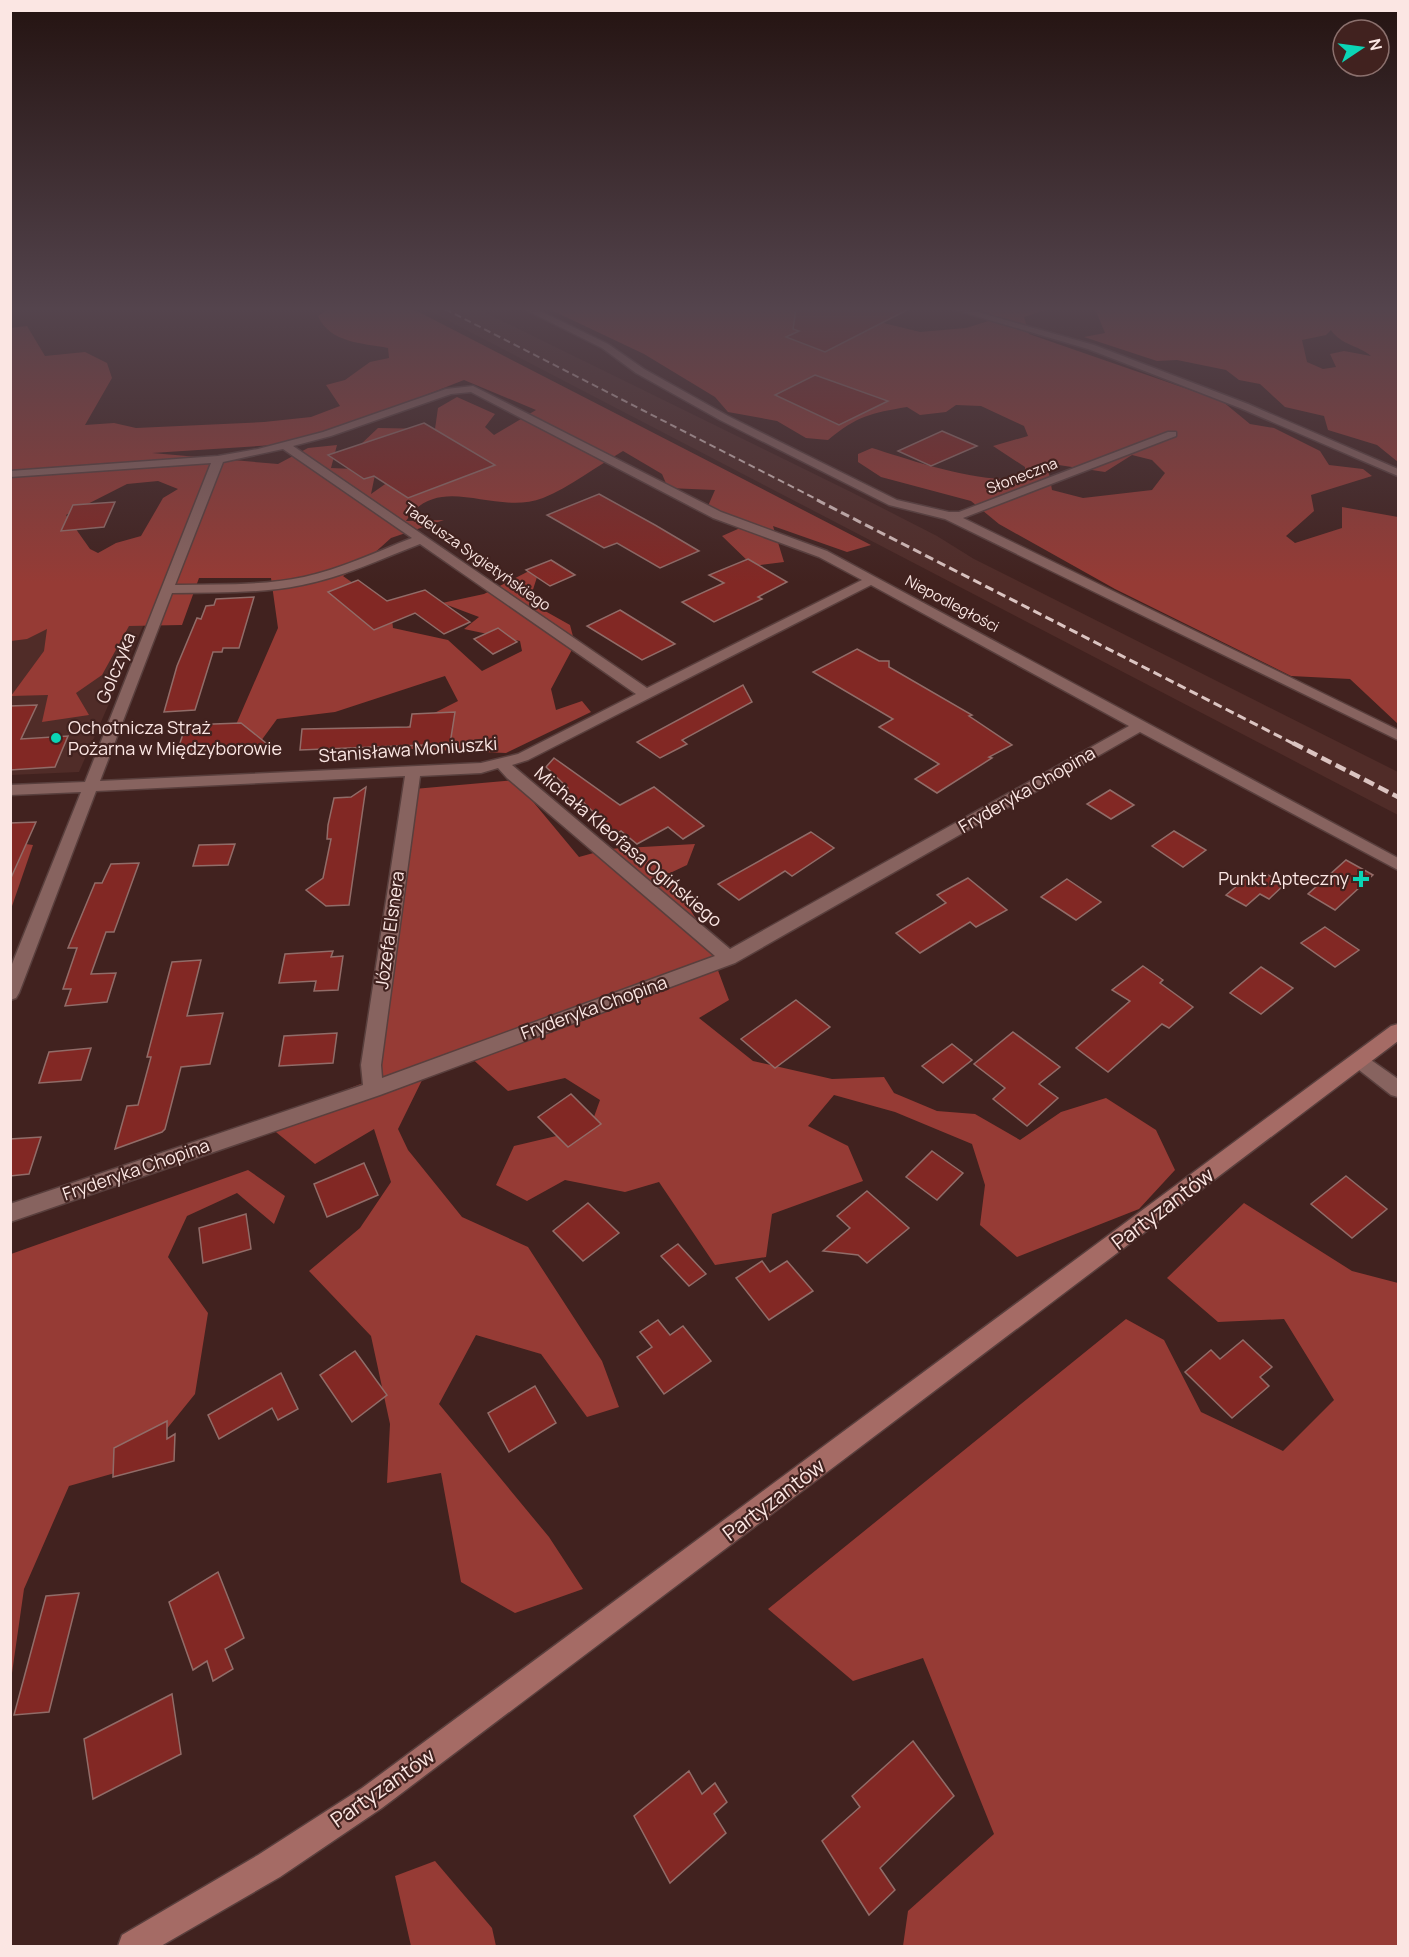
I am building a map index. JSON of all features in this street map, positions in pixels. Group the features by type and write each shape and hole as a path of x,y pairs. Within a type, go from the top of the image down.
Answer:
{"street":[{"name":"Niepodległości","path":"287,447 423,400"},
{"name":"Niepodległości","path":"498,400 717,515 808,547 872,580 1398,866"},
{"path":"692,400 893,503 949,516 1398,736"},
{"path":"1229,400 1398,472"},
{"name":"Słoneczna","path":"949,516 961,516 1172,434"},
{"path":"10,474 218,459 287,447"},
{"name":"Tadeusza Sygietyńskiego","path":"287,447 647,695"},
{"name":"Golczyka","path":"10,993 218,459"},
{"path":"169,589 263,586 302,581 335,573 421,539"},
{"name":"Stanisława Moniuszki","path":"10,790 413,772 503,764 523,757 872,580"},
{"name":"Fryderyka Chopina","path":"10,1213 373,1089 729,958 1141,725"},
{"name":"Michała Kleofasa Ogińskiego","path":"503,764 512,775 729,958"},
{"name":"Józefa Elsnera","path":"373,1089 371,1065 413,772"},
{"name":"Partyzantów","path":"134,1947 269,1866 372,1798 1361,1061 1398,1031"},
{"path":"1361,1061 1398,1089"}],"shaded area":[{"path":"10,400 99,400 85,425 114,423 136,428 264,422 311,417 340,406 336,400 412,400 289,444 152,453 278,464 308,448 337,445 331,468 376,470 371,494 431,452 359,446 378,428 435,429 438,408 451,400 464,400 495,414 485,427 494,435 536,410 513,400 590,400 871,545 847,552 773,526 784,562 753,566 722,536 747,525 708,506 715,490 668,488 662,474 623,451 543,498 524,502 506,502 451,496 434,499 419,506 406,521 444,520 391,538 361,565 343,576 391,610 393,628 448,640 482,671 522,651 520,641 464,629 479,617 442,603 484,594 529,571 538,574 529,602 570,625 575,644 551,689 556,710 582,701 591,712 506,753 367,747 458,701 445,676 335,712 277,719 258,745 228,743 278,628 271,578 199,578 182,625 129,626 102,675 76,693 89,715 42,722 48,695 11,696 44,651 47,629 27,639 11,641","holes":["158,481 178,489 163,498 141,536 116,543 98,553 90,549 66,515 127,484"]},
{"path":"601,400 664,400 851,492 937,536 974,559 1398,772 1398,815"},
{"path":"718,400 1222,401 1250,424 1274,428 1320,451 1329,465 1363,469 1372,476 1311,495 1314,511 1286,536 1295,543 1342,528 1342,507 1398,517 1398,724 1350,679 1291,676 1115,589 999,524 971,501 881,477 858,462 858,454 872,448 972,476 1010,478 1025,475 1025,467 993,446 1028,436 1024,426 981,406 956,405 946,412 920,415 907,407 865,417 828,440 806,438 777,421 728,412","holes":["1132,455 1152,460 1165,473 1152,490 1083,498 1052,490 1048,468 1052,464 1105,472"]},
{"path":"1278,400 1398,400 1398,462 1377,445 1328,430 1324,416 1285,407"},
{"path":"151,608 79,772 11,775 10,614"},
{"path":"515,780 579,857 608,849 695,844 687,865 668,874 703,930 729,1000 699,1018 753,1061 832,1079 884,1077 894,1093 937,1111 975,1114 1020,1140 1061,1112 1106,1098 1156,1130 1175,1170 1139,1209 1017,1257 980,1225 985,1185 972,1144 895,1112 834,1095 808,1126 848,1146 863,1181 772,1214 766,1257 715,1265 659,1182 625,1192 565,1180 527,1201 496,1185 514,1146 590,1128 600,1100 565,1078 508,1091 469,1056 428,1068 398,1129 408,1150 462,1217 528,1247 602,1361 619,1407 587,1417 541,1354 476,1335 439,1404 549,1537 583,1589 515,1613 461,1582 441,1473 387,1483 390,1424 371,1336 309,1271 360,1228 391,1182 374,1129 315,1164 271,1128 293,1110 371,1080 414,789"},
{"path":"11,842 33,845 11,909"},
{"path":"248,1170 285,1196 274,1224 237,1193 187,1216 168,1257 208,1313 195,1394 136,1467 69,1486 24,1589 11,1680 11,1254"},
{"path":"1244,1203 1352,1271 1398,1283 1398,1946 903,1946 908,1911 994,1834 923,1658 853,1681 768,1609 1126,1319 1164,1340 1201,1412 1283,1451 1334,1400 1284,1319 1218,1322 1167,1278"},
{"path":"435,1861 492,1928 496,1946 411,1946 395,1876"}],"building":[{"path":"786,400 888,401 839,425"},
{"path":"424,423 495,465 408,498 374,476 364,479 328,455"},
{"path":"942,431 977,446 931,466 898,451"},
{"path":"599,494 699,551 660,568 617,543 604,548 547,515"},
{"path":"115,502 104,527 61,531 73,505"},
{"path":"748,559 787,582 758,597 762,599 714,622 682,602 724,583 709,575"},
{"path":"551,560 575,575 550,586 526,570"},
{"path":"358,580 387,601 425,590 470,622 444,634 415,613 374,630 328,592"},
{"path":"254,597 239,648 223,648 222,652 213,652 195,710 164,712 177,666 197,618 201,619 206,606 214,605 216,599"},
{"path":"620,610 675,644 642,660 587,626"},
{"path":"498,628 517,642 493,654 474,639"},
{"path":"857,649 879,661 889,661 889,667 972,715 969,716 1012,745 989,757 992,758 937,793 915,779 939,764 879,727 893,719 813,672"},
{"path":"743,685 752,702 682,740 687,744 660,758 637,742"},
{"name":"Ochotnicza Straż Pożarna w Międzyborowie","path":"37,705 21,739 68,736 55,767 10,770 10,706"},
{"path":"455,712 450,744 300,750 302,729 410,727 412,714"},
{"path":"241,723 271,747 177,752 186,725"},
{"path":"554,758 620,805 654,787 704,826 683,839 668,827 637,844 621,831 616,834 584,803 580,806 562,791 568,788 546,767"},
{"path":"366,787 349,905 326,906 306,890 323,878 331,839 327,839 328,825 334,798 351,797"},
{"path":"1110,790 1134,805 1111,819 1087,804"},
{"path":"36,822 10,880 10,823"},
{"path":"1174,831 1206,850 1183,867 1152,846"},
{"path":"811,832 834,848 792,876 785,871 739,900 718,884"},
{"path":"235,844 228,865 193,866 199,845"},
{"path":"1346,860 1373,875 1335,910 1308,894"},
{"path":"139,863 114,932 106,932 91,974 116,973 107,1002 65,1006 71,989 63,989 77,948 68,948 95,883 102,883 111,864"},
{"path":"1251,874 1259,879 1266,874 1285,884 1269,899 1260,894 1246,906 1226,895"},
{"path":"968,878 1007,910 976,927 970,922 920,953 896,933 946,903 937,895"},
{"path":"1067,879 1101,902 1076,920 1041,897"},
{"path":"1325,927 1359,950 1335,967 1301,943"},
{"path":"333,951 331,957 343,956 338,990 314,991 316,981 279,983 285,954"},
{"path":"201,960 187,1016 223,1013 210,1064 181,1067 165,1129 162,1132 115,1149 127,1106 138,1105 151,1057 147,1057 172,962"},
{"path":"1143,966 1163,980 1160,983 1193,1007 1169,1028 1162,1024 1108,1072 1076,1048 1130,1001 1112,990"},
{"path":"1261,967 1293,988 1261,1014 1230,993"},
{"path":"796,1000 830,1027 775,1068 741,1039"},
{"path":"1013,1032 1060,1067 1039,1084 1058,1098 1027,1126 993,1099 1005,1088 974,1064"},
{"path":"337,1033 333,1063 279,1066 284,1036"},
{"path":"952,1044 972,1060 943,1083 922,1066"},
{"path":"91,1048 81,1080 39,1083 49,1052"},
{"path":"571,1094 601,1124 568,1147 538,1117"},
{"path":"41,1137 29,1174 10,1176 10,1139"},
{"path":"932,1151 963,1173 937,1200 906,1177"},
{"path":"364,1163 378,1195 327,1217 314,1184"},
{"path":"1346,1176 1387,1209 1352,1238 1311,1204"},
{"path":"867,1191 909,1228 867,1263 858,1255 823,1251 850,1228 837,1216"},
{"path":"588,1203 619,1233 583,1261 553,1231"},
{"path":"246,1214 251,1249 203,1263 199,1228"},
{"path":"678,1244 706,1274 689,1286 661,1256"},
{"path":"762,1261 770,1272 787,1261 813,1291 769,1320 736,1278"},
{"path":"658,1320 670,1335 683,1326 711,1361 664,1394 637,1357 652,1347 640,1332"},
{"path":"1243,1340 1272,1367 1260,1377 1269,1386 1232,1418 1185,1372 1211,1350 1220,1359"},
{"path":"355,1351 387,1395 352,1422 320,1375"},
{"path":"281,1373 298,1409 278,1420 272,1408 219,1439 208,1415"},
{"path":"535,1386 556,1423 509,1452 488,1413"},
{"path":"167,1421 167,1439 175,1434 174,1461 113,1477 114,1448"},
{"path":"218,1572 244,1638 225,1649 233,1669 213,1681 207,1661 193,1670 169,1602"},
{"path":"79,1593 49,1712 14,1715 46,1596"},
{"path":"172,1694 181,1754 93,1799 84,1739"},
{"path":"913,1741 954,1796 880,1868 895,1890 869,1915 822,1841 860,1807 852,1796"},
{"path":"689,1771 702,1794 715,1783 727,1802 714,1814 726,1833 670,1883 634,1816"}],"railway":[{"path":"623,400 820,501"},
{"path":"817,500 1296,745"},
{"path":"1293,743 1398,797"}],"place":[{"name":"Ochotnicza Straż Pożarna w Międzyborowie","path":"56,738"},
{"name":"Punkt Apteczny","path":"1361,879"}]}
